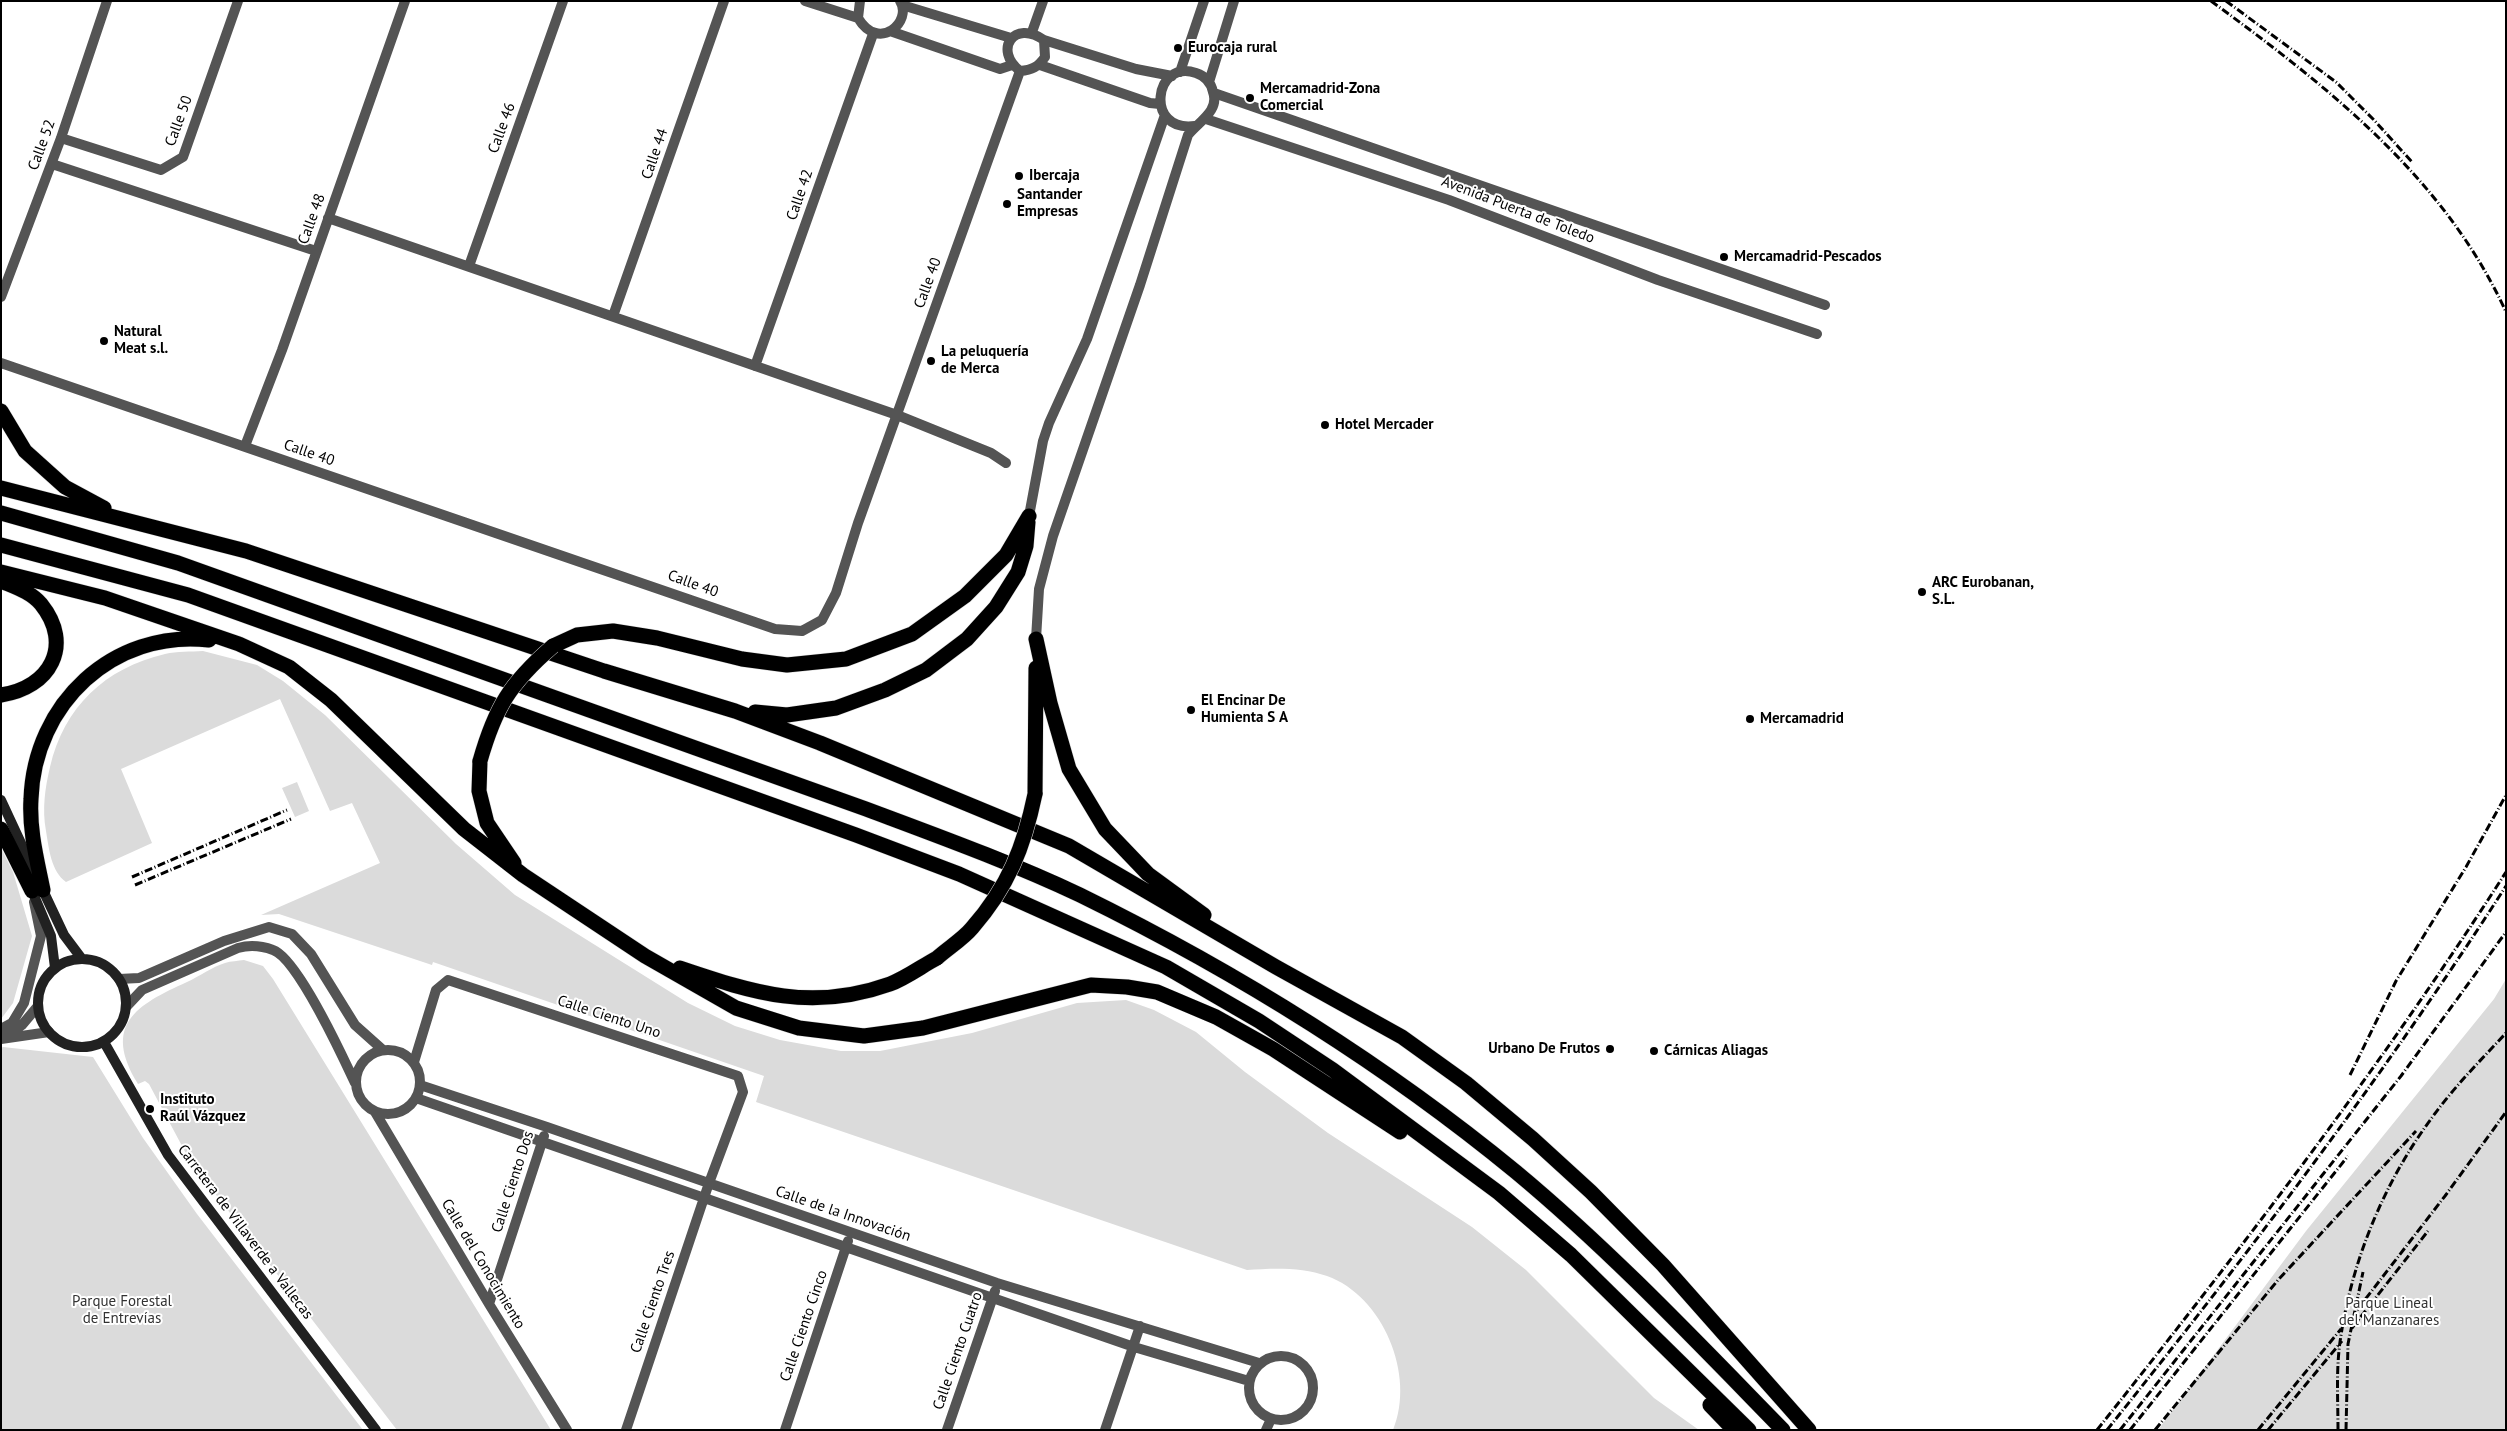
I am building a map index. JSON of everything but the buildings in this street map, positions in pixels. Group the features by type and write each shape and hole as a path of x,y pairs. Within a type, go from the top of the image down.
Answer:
{"highway":[{"path":"1,411 25,452 64,487 125,519"},
{"path":"1,488 246,551 604,671 734,711 820,743 1069,846 1276,967 1402,1037 1466,1083 1533,1139 1591,1192 1663,1265 1809,1430"},
{"path":"1,513 178,563 866,809 970,848 1069,891 1170,941 1272,998 1346,1046 1420,1097 1516,1172 1588,1236 1783,1430"},
{"path":"523,875 487,824 479,791 480,761 490,724 506,696 532,664 553,646 577,635 614,631 657,638 742,659 787,665 846,659 912,634 964,596 1006,555 1029,516"},
{"path":"734,711 787,715 836,708 885,690 926,670 967,639 996,607 1018,572 1026,546 1029,516"},
{"path":"1,545 188,595 856,835 959,874 1166,968 1259,1021 1333,1070 1499,1193 1571,1255 1749,1430"},
{"path":"1,572 105,598 239,644 289,667 331,700 464,829 523,875 646,956 736,1008 798,1028 864,1036 923,1028 1091,985 1128,987 1157,992 1216,1017 1273,1049 1435,1155 1499,1193"},
{"path":"1,581 26,592 40,603 56,636 56,654 47,671 36,683 18,693 1,695"},
{"path":"38,890 31,828 31,798 35,771 44,739 54,718 68,696 84,679 134,648 159,641 189,638 239,644"},
{"path":"646,956 736,987 787,998 839,997 890,983 937,958 972,929 1005,885 1027,832 1035,794 1036,639"},
{"path":"1036,639 1050,703 1069,769 1105,829 1148,874 1276,967"},
{"path":"1,830 38,890"},
{"path":"1625,1308 1734,1430"}],"main road":[{"path":"1,800 38,890 51,936 55,968"},
{"path":"1,816 38,890 64,935 82,959"},
{"path":"82,959 103,965 119,979 125,992 126,1007 123,1021 115,1033 104,1042 90,1047 75,1047 61,1042 49,1032 42,1020 38,1006 42,986 55,968 68,962 82,959"},
{"name":"Carretera de Villaverde a Vallecas","path":"104,1042 168,1155 376,1430"}],"street":[{"name":"Calle 52","path":"1,298 52,164 107,1"},
{"name":"Calle 50","path":"61,138 161,170 183,157 238,1"},
{"name":"Calle 48","path":"245,446 282,350 405,1"},
{"name":"Calle 46","path":"469,266 563,1"},
{"name":"Calle 44","path":"613,316 724,1"},
{"path":"805,1 858,18"},
{"path":"860,1 858,18 864,28 873,34 882,34 890,31 899,24 903,14 901,3 1011,38 1022,33 1032,32 1044,40 1136,69 1176,74 1190,71 1202,75 1209,82 1214,93 1213,108 1206,118 1188,135 1140,285 1053,536 1039,589 1036,639"},
{"path":"1032,32 1043,1"},
{"path":"1196,126 1186,127 1176,124 1165,115 1160,104 1160,95 1164,83 1176,74 1204,1"},
{"path":"1209,82 1234,1"},
{"path":"890,31 1000,69 1016,68 1030,71 1040,66 1045,58 1044,40"},
{"name":"Calle 42","path":"755,366 873,34"},
{"path":"1011,38 1007,48 1016,68"},
{"path":"1040,66 1150,103 1160,104"},
{"name":"Calle 40","path":"1,363 775,629 802,631 822,620 836,593 1016,68"},
{"name":"Avenida Puerta de Toledo","path":"1214,93 1825,305"},
{"path":"1029,516 1043,441 1049,423 1087,339 1165,115"},
{"name":"Avenida Puerta de Toledo","path":"1206,118 1449,200 1658,280 1817,334"},
{"path":"52,164 316,251"},
{"path":"328,218 897,415 991,453 1006,463"},
{"path":"2,1035 24,1003 41,936 38,890"},
{"path":"119,979 139,978 224,942 269,927 292,934 311,954 355,1025 383,1050"},
{"path":"126,1007 142,990 238,948 248,946 274,950 297,973 356,1083 361,1100 375,1112 394,1114 403,1111 416,1098 420,1077 414,1062 400,1052 383,1050 366,1058 356,1074 356,1083"},
{"name":"Calle Ciento Uno","path":"414,1062 436,990 448,980 738,1076 743,1092 709,1183"},
{"path":"2,1035 22,1025 38,1006"},
{"path":"2,1035 49,1032"},
{"name":"Calle de la Innovación","path":"420,1085 548,1127 997,1283 1259,1363"},
{"name":"Calle de la Innovación","path":"416,1098 993,1296 1134,1347 1249,1382"},
{"name":"Calle del Conocimiento","path":"375,1112 489,1304 568,1430"},
{"name":"Calle Ciento Dos","path":"489,1304 548,1127"},
{"name":"Calle Ciento Tres","path":"626,1430 709,1183"},
{"name":"Calle Ciento Cinco","path":"785,1430 851,1232"},
{"name":"Calle Ciento Cuatro","path":"947,1430 997,1283"},
{"path":"1105,1430 1140,1326"},
{"path":"1280,1355 1291,1357 1301,1362 1308,1370 1312,1381 1311,1397 1303,1412 1294,1418 1283,1420 1271,1419 1260,1413 1252,1404 1248,1393 1252,1371 1259,1363 1269,1357 1280,1355"},
{"path":"1266,1430 1271,1419"}],"green space":[{"path":"203,651 257,665 283,681 325,715 456,844 515,895 688,1003 735,1026 780,1040 841,1051 880,1051 972,1033 1077,1003 1126,1000 1154,1010 1196,1032 1245,1072 1328,1133 1472,1227 1526,1270 1654,1398 1699,1430 1393,1430 1399,1408 1400,1386 1397,1362 1390,1340 1379,1319 1364,1301 1347,1286 1327,1276 1298,1270 1247,1270 756,1102 764,1076 433,962 432,965 279,914 261,915 380,863 352,803 330,811 280,699 121,769 152,843 66,882 54,866 48,845 44,807 50,767 56,745 65,726 90,693 124,669 143,660 165,654"},
{"path":"297,782 309,811 295,817 282,788"},
{"path":"1,848 13,872 32,936 13,1003 1,1019"},
{"path":"244,960 263,966 273,979 551,1430 397,1430 190,1161 149,1084 145,1081 138,1084 128,1064 123,1046 124,1032 130,1020 153,999 220,965"},
{"name":"Parque Lineal del Manzanares","path":"2506,979 2506,1430 2158,1430 2306,1231 2494,999"},
{"name":"Parque Forestal de Entrevías","path":"1,1048 93,1057 143,1138 197,1214 363,1430 1,1430"}],"railway":[{"path":"2211,1 2339,101 2379,138 2416,177 2450,219 2481,264 2506,312"},
{"path":"2226,1 2336,82 2412,162"},
{"path":"2350,1075 2396,981 2466,867 2506,795"},
{"path":"132,877 287,810"},
{"path":"135,885 291,819"},
{"path":"2097,1430 2257,1225 2360,1087 2506,872"},
{"path":"2107,1430 2314,1163 2460,957 2506,886"},
{"path":"2120,1430 2401,1076 2506,932"},
{"path":"2338,1430 2340,1342 2352,1283 2372,1225 2398,1170 2431,1119 2506,1033"},
{"path":"2357,1310 2445,1196 2506,1112"},
{"path":"2155,1430 2278,1280 2416,1131"},
{"path":"2130,1430 2348,1156"},
{"path":"2352,1328 2428,1231"},
{"path":"2346,1430 2348,1344 2363,1272"},
{"path":"2258,1430 2341,1329"},
{"path":"2268,1430 2342,1341"}],"place":[{"name":"Eurocaja rural","path":"1178,48"},
{"name":"Mercamadrid-Zona Comercial","path":"1250,98"},
{"name":"Ibercaja","path":"1019,176"},
{"name":"Santander Empresas","path":"1007,204"},
{"name":"Mercamadrid-Pescados","path":"1724,257"},
{"name":"Natural Meat s.l.","path":"104,341"},
{"name":"La peluquería de Merca","path":"931,361"},
{"name":"Hotel Mercader","path":"1325,425"},
{"name":"ARC Eurobanan, S.L.","path":"1922,592"},
{"name":"El Encinar De Humienta S A","path":"1191,710"},
{"name":"Mercamadrid","path":"1750,719"},
{"name":"Urbano De Frutos","path":"1610,1049"},
{"name":"Cárnicas Aliagas","path":"1654,1051"},
{"name":"Instituto Raúl Vázquez","path":"150,1109"}]}
